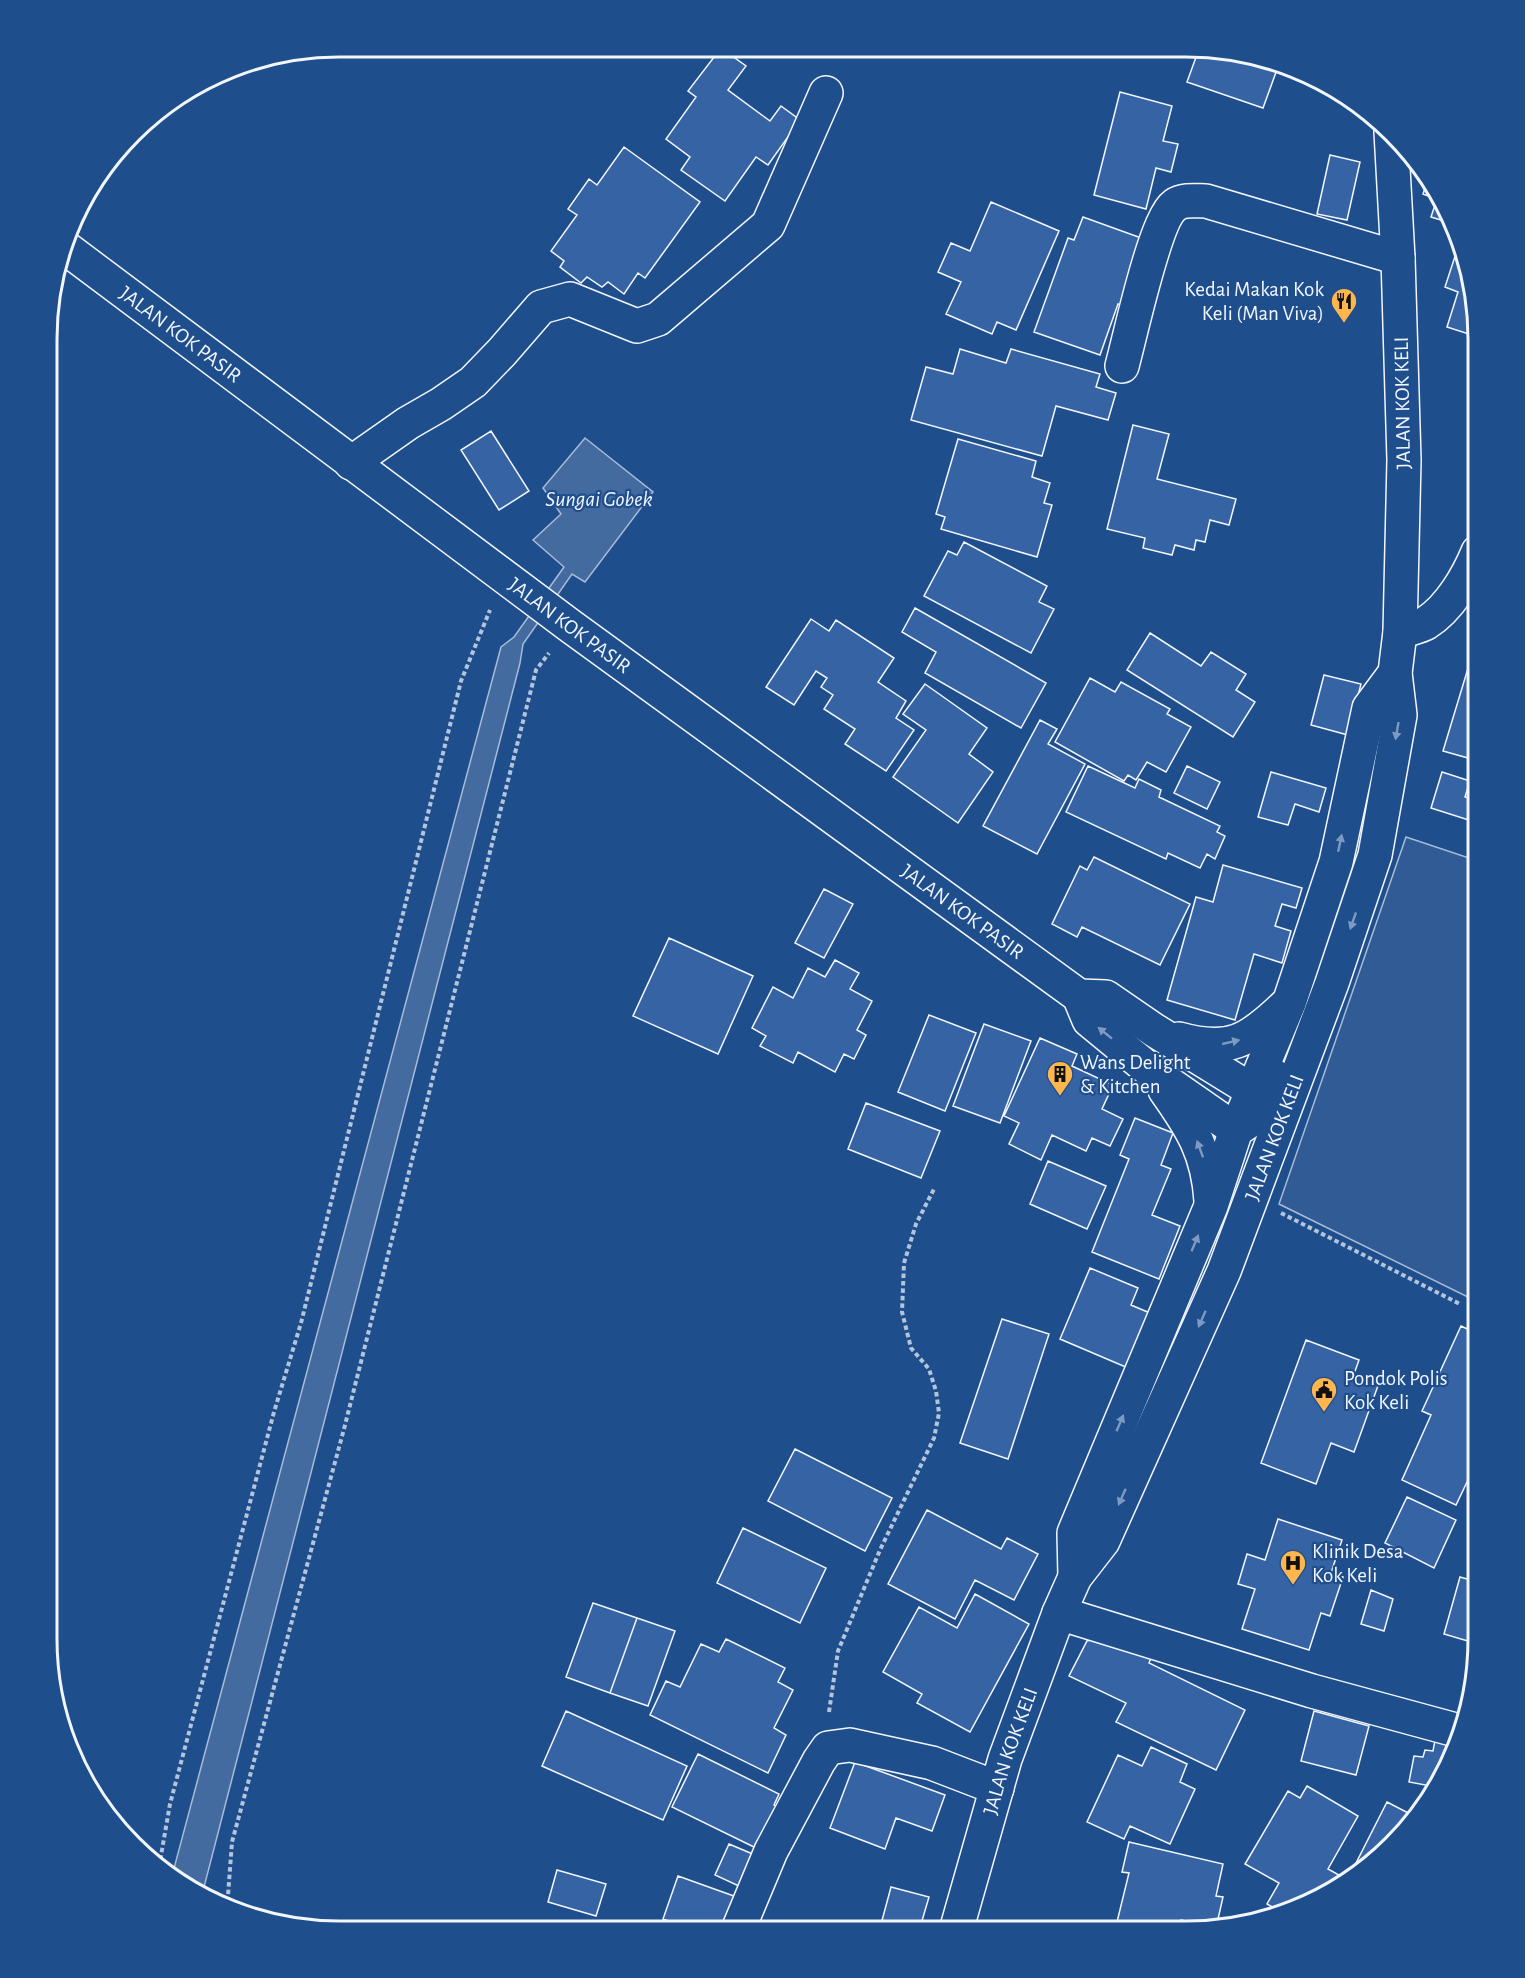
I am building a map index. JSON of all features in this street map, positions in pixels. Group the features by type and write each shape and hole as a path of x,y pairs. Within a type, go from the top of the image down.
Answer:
{"street":[{"path":"351,463 473,381 542,307 570,299 637,326 658,319 768,225 826,93"},
{"name":"JALAN KOK KELI","path":"959,1921 1005,1759 1059,1613 1075,1577 1103,1541 1224,1271 1332,982 1375,855 1400,715 1395,673 1400,632 1404,460 1398,258 1392,147"},
{"path":"1122,366 1154,243 1165,217 1175,204 1206,201 1398,258"},
{"name":"JALAN KOK PASIR","path":"71,253 569,625 1079,996 1089,1020 1151,1071 1249,1113"},
{"path":"1400,632 1426,623 1442,609 1468,570"},
{"name":"JALAN KOK KELI","path":"1075,1577 1074,1533 1249,1113 1336,862 1369,708 1395,673"},
{"path":"1249,1113 1264,1104 1302,1017 1332,982"},
{"path":"1079,996 1106,997 1154,1030 1249,1113 1256,1130 1223,1230 1221,1244 1224,1271"},
{"path":"1154,1030 1194,1043 1209,1045 1233,1043 1248,1037 1289,1003"},
{"path":"1151,1071 1186,1118 1196,1136 1208,1175 1211,1206"},
{"path":"1059,1613 1312,1691 1453,1729"},
{"path":"742,1921 771,1851 828,1748 850,1745 932,1763 997,1788"}],"path":[{"path":"161,1858 170,1804 274,1412 301,1323 461,681 505,576"},
{"path":"228,1898 232,1842 344,1429 536,670 569,625"},
{"path":"828,1748 825,1735 838,1651 880,1550 934,1438 939,1413 936,1391 929,1369 911,1348 902,1312 904,1263 916,1224 935,1187"},
{"path":"1251,1197 1460,1304"}],"shaded area":[{"path":"1406,837 1468,858 1468,1297 1279,1204"}],"water":[{"name":"Sungai Gobek","path":"585,438 653,492 585,582 572,574 523,644 520,663 204,1886 174,1868 501,647 514,637 564,567 533,540 561,514 543,488"}],"building":[{"path":"714,57 734,57 746,66 728,90 770,121 781,106 800,120 768,165 756,157 725,201 681,170 690,157 666,139 696,97 688,91"},
{"path":"1196,58 1241,62 1276,72 1263,108 1187,82"},
{"path":"1120,92 1172,106 1163,141 1178,144 1171,172 1156,168 1146,209 1094,195"},
{"path":"624,147 700,202 645,278 638,273 624,294 608,282 602,287 587,277 581,283 560,267 564,261 551,251 577,215 568,209 589,179 597,185"},
{"path":"1330,155 1360,162 1347,220 1317,214"},
{"path":"991,202 1059,231 1016,330 997,322 992,334 946,314 961,282 938,272 951,243 970,251"},
{"path":"1435,206 1442,220 1431,217"},
{"path":"1083,217 1144,239 1125,306 1118,304 1100,355 1034,332 1068,238 1074,240"},
{"path":"1455,256 1466,302 1468,334 1447,327 1458,292 1445,287"},
{"path":"960,349 1006,363 1011,349 1100,374 1096,387 1116,393 1108,420 1056,406 1042,456 911,420 926,367 953,374"},
{"path":"1133,425 1169,434 1157,479 1236,499 1229,525 1210,520 1205,542 1196,540 1194,550 1175,545 1172,555 1143,548 1145,538 1107,529"},
{"path":"491,431 529,491 499,510 461,450"},
{"path":"958,439 1036,461 1032,477 1050,483 1044,503 1052,505 1037,557 941,529 945,517 936,514"},
{"path":"964,542 1047,586 1039,602 1054,609 1031,653 924,596 948,551 957,555"},
{"path":"915,608 1046,683 1021,728 925,673 936,652 902,632"},
{"path":"811,619 829,631 836,620 894,658 878,682 906,701 896,718 914,730 886,771 845,744 855,729 824,709 833,695 821,687 827,678 816,671 794,705 766,687"},
{"path":"1150,633 1201,666 1211,652 1246,674 1236,690 1255,702 1233,737 1127,670"},
{"path":"1468,668 1468,758 1443,751"},
{"path":"1324,675 1361,684 1348,735 1311,725"},
{"path":"1090,678 1115,692 1121,682 1170,709 1167,714 1191,727 1166,772 1147,762 1136,780 1128,775 1124,781 1055,742"},
{"path":"925,684 987,728 969,754 993,772 958,823 893,777 926,730 903,714"},
{"path":"1040,720 1057,729 1048,744 1085,764 1037,854 983,826"},
{"path":"1088,766 1135,788 1139,779 1161,790 1159,797 1220,826 1217,832 1225,836 1215,859 1207,854 1200,868 1168,853 1166,859 1066,812"},
{"path":"1187,766 1220,782 1207,809 1174,793"},
{"path":"1271,772 1326,788 1319,812 1295,804 1288,825 1258,817"},
{"path":"1442,772 1468,780 1465,797 1468,798 1468,820 1431,808"},
{"path":"1094,857 1190,904 1160,965 1082,927 1077,937 1052,924 1080,866 1087,870"},
{"path":"1223,865 1302,888 1296,908 1282,904 1275,926 1291,931 1282,963 1254,954 1235,1020 1167,1000 1196,897 1213,902"},
{"path":"824,889 853,904 824,958 795,943"},
{"path":"669,938 753,976 718,1054 633,1016"},
{"path":"835,960 859,973 850,989 872,1001 857,1030 866,1035 854,1059 844,1054 835,1072 798,1052 793,1063 760,1046 766,1036 752,1028 773,987 793,998 808,968 825,977"},
{"path":"929,1015 976,1033 945,1111 898,1092"},
{"path":"984,1024 1031,1041 1000,1123 953,1106"},
{"name":"Wans Delight & Kitchen","path":"1040,1038 1077,1054 1072,1066 1113,1085 1102,1109 1123,1119 1110,1146 1092,1138 1086,1151 1052,1135 1041,1160 1009,1144 1019,1123 1004,1116"},
{"path":"866,1103 940,1131 921,1178 848,1149"},
{"path":"1135,1118 1173,1133 1161,1165 1171,1169 1152,1215 1180,1226 1159,1279 1092,1252 1129,1159 1120,1155"},
{"path":"1048,1161 1106,1186 1087,1229 1030,1204"},
{"path":"1090,1268 1138,1288 1131,1305 1150,1313 1128,1368 1060,1339"},
{"path":"1002,1319 1049,1334 1008,1459 960,1443"},
{"path":"1461,1326 1468,1329 1468,1480 1456,1505 1402,1480 1431,1415 1422,1411"},
{"name":"Pondok Polis Kok Keli","path":"1306,1340 1359,1360 1354,1374 1379,1383 1354,1452 1331,1443 1316,1484 1261,1463"},
{"path":"795,1449 892,1498 865,1551 768,1501"},
{"path":"1407,1497 1456,1520 1434,1568 1385,1543"},
{"path":"927,1510 1001,1549 1007,1538 1038,1554 1014,1600 975,1580 955,1619 888,1584"},
{"name":"Klinik Desa Kok Keli","path":"1278,1519 1342,1540 1331,1573 1343,1577 1330,1616 1321,1613 1309,1650 1242,1629 1255,1589 1238,1584 1247,1554 1265,1560"},
{"path":"743,1528 826,1568 800,1623 717,1583"},
{"path":"1460,1577 1468,1579 1468,1641 1444,1634"},
{"path":"1371,1590 1393,1599 1384,1631 1361,1624"},
{"path":"975,1594 1029,1624 970,1732 917,1703 922,1694 883,1672 919,1607 957,1628"},
{"path":"593,1603 637,1618 610,1693 566,1677"},
{"path":"637,1618 675,1631 648,1706 610,1693"},
{"path":"1108,1635 1152,1656 1149,1663 1245,1710 1216,1770 1116,1722 1126,1703 1069,1676 1087,1641"},
{"path":"726,1639 785,1668 778,1682 793,1690 774,1728 786,1735 768,1773 650,1715 666,1681 680,1687 701,1644 719,1652"},
{"path":"566,1711 687,1766 663,1820 542,1766"},
{"path":"1314,1711 1369,1726 1356,1775 1301,1761"},
{"path":"1436,1735 1450,1738 1427,1785 1409,1782 1414,1756 1423,1757 1425,1750 1433,1751"},
{"path":"1151,1747 1187,1764 1180,1782 1195,1789 1170,1844 1130,1826 1124,1839 1087,1822 1118,1755 1142,1766"},
{"path":"698,1754 779,1794 774,1805 786,1811 756,1848 672,1807"},
{"path":"855,1762 945,1795 932,1831 896,1818 885,1849 830,1828"},
{"path":"1307,1786 1358,1816 1328,1869 1339,1875 1311,1892 1273,1907 1267,1904 1279,1883 1245,1864 1288,1791 1300,1798"},
{"path":"1387,1802 1408,1813 1372,1851 1355,1865"},
{"path":"1129,1842 1223,1864 1216,1896 1223,1897 1218,1919 1117,1921 1129,1873 1122,1872"},
{"path":"729,1844 755,1855 741,1887 715,1875"},
{"path":"557,1870 606,1884 596,1916 548,1902"},
{"path":"678,1876 745,1900 737,1921 668,1921 663,1919"},
{"path":"891,1887 929,1897 922,1921 882,1921"}],"place":[{"name":"Kedai Makan Kok Keli (Man Viva)","path":"1344,324"},
{"name":"Wans Delight & Kitchen","path":"1060,1097"},
{"name":"Pondok Polis Kok Keli","path":"1324,1413"},
{"name":"Klinik Desa Kok Keli","path":"1293,1586"}]}
